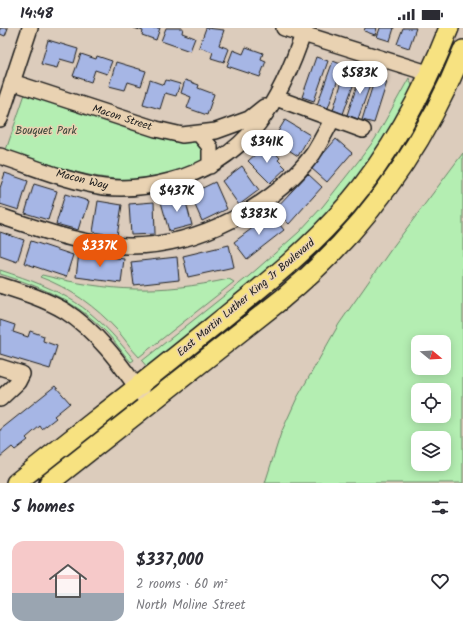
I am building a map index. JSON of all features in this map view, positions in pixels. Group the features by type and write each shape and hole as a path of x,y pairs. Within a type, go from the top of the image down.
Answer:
{"main road":[{"name":"East Martin Luther King Jr Boulevard","path":"16,483 138,388 279,273 315,241 348,204 379,164 402,128 431,74 449,28"},
{"name":"East Martin Luther King Jr Boulevard","path":"49,483 315,272 362,221 410,157 431,122 463,50"}],"street":[{"path":"0,119 30,28"},
{"path":"284,28 304,31 431,74"},
{"name":"Macon Way","path":"0,156 57,174 103,186 121,188 144,188 189,176 210,166 241,144 254,130 276,98 285,81 304,31"},
{"name":"Macon Street","path":"12,82 156,129 182,135 199,134"},
{"path":"276,98 332,120 363,130"},
{"name":"Macon Way","path":"199,134 216,131 249,119 276,98"},
{"path":"0,216 48,232 90,242 132,246 161,243 204,232 249,212 285,184 313,154 332,120"},
{"path":"199,134 210,147 210,166"},
{"path":"0,285 38,298 66,312 95,336 138,388 149,404"},
{"path":"0,366 22,374 18,382 0,399"}],"green space":[{"path":"409,78 413,88 394,121 362,170 326,215 268,271 148,368 142,361 249,276 299,232 323,206 375,139"},
{"name":"Bouquet Park","path":"26,91 203,143 203,161 176,172 151,178 104,178 80,173 6,150"},
{"path":"463,153 463,483 265,483 281,433 297,398 339,324 392,248"},
{"path":"0,270 42,285 75,302 104,326 119,341 134,360 131,362 106,332 70,303 43,289 0,274"},
{"path":"42,275 90,285 135,289 180,287 229,279 234,282 139,357 117,330 91,306 62,287 40,277"}],"building":[{"path":"0,28 8,28 5,36 0,34"},
{"path":"134,28 160,28 156,40 142,35 143,31"},
{"path":"166,28 183,28 182,33 195,38 190,51 161,41"},
{"path":"206,28 224,30 219,45 229,49 224,62 211,58 213,52 199,47"},
{"path":"365,28 377,28 375,35 364,31"},
{"path":"380,28 394,28 390,41 377,37"},
{"path":"403,28 416,28 409,48 397,44"},
{"path":"48,40 78,49 74,63 60,59 57,68 41,64"},
{"path":"246,47 263,53 261,59 266,61 260,77 227,66 233,50 243,54"},
{"path":"81,54 96,59 97,56 112,61 107,74 95,70 91,82 73,76"},
{"path":"316,57 328,61 314,101 302,97"},
{"path":"333,61 343,65 328,108 317,105"},
{"path":"116,62 146,71 141,86 128,82 125,90 109,86"},
{"path":"347,65 359,69 343,114 333,110"},
{"path":"362,71 374,74 358,119 347,115"},
{"path":"375,78 387,82 374,123 362,120"},
{"path":"150,80 164,85 166,80 180,84 176,96 165,93 160,109 143,104"},
{"path":"185,80 199,85 198,88 214,94 207,115 187,108 191,97 181,93"},
{"path":"285,120 310,135 298,156 273,140"},
{"path":"336,139 352,153 327,182 311,168"},
{"path":"267,144 280,158 278,160 286,168 270,183 248,161"},
{"path":"242,166 259,190 239,205 222,181"},
{"path":"5,173 28,181 19,210 0,204 0,188"},
{"path":"308,174 322,187 289,224 274,210"},
{"path":"215,182 227,209 202,221 190,194"},
{"path":"34,184 57,191 48,220 25,213"},
{"path":"65,194 89,201 84,218 82,217 78,230 56,224"},
{"path":"184,195 192,225 169,231 161,202"},
{"path":"98,201 122,205 117,236 93,232"},
{"path":"154,202 155,234 131,235 129,204"},
{"path":"271,214 284,230 247,259 234,242"},
{"path":"0,232 24,240 17,262 0,256"},
{"path":"31,241 73,255 66,277 24,263"},
{"path":"229,245 234,267 188,277 183,256"},
{"path":"79,253 124,259 121,283 76,277"},
{"path":"177,257 179,280 134,285 131,262"},
{"path":"0,320 15,325 13,332 28,337 30,331 44,336 43,341 57,346 50,369 0,354"},
{"path":"55,386 70,403 54,416 56,418 42,429 40,426 26,438 28,440 15,450 12,447 0,457 0,430"}]}
